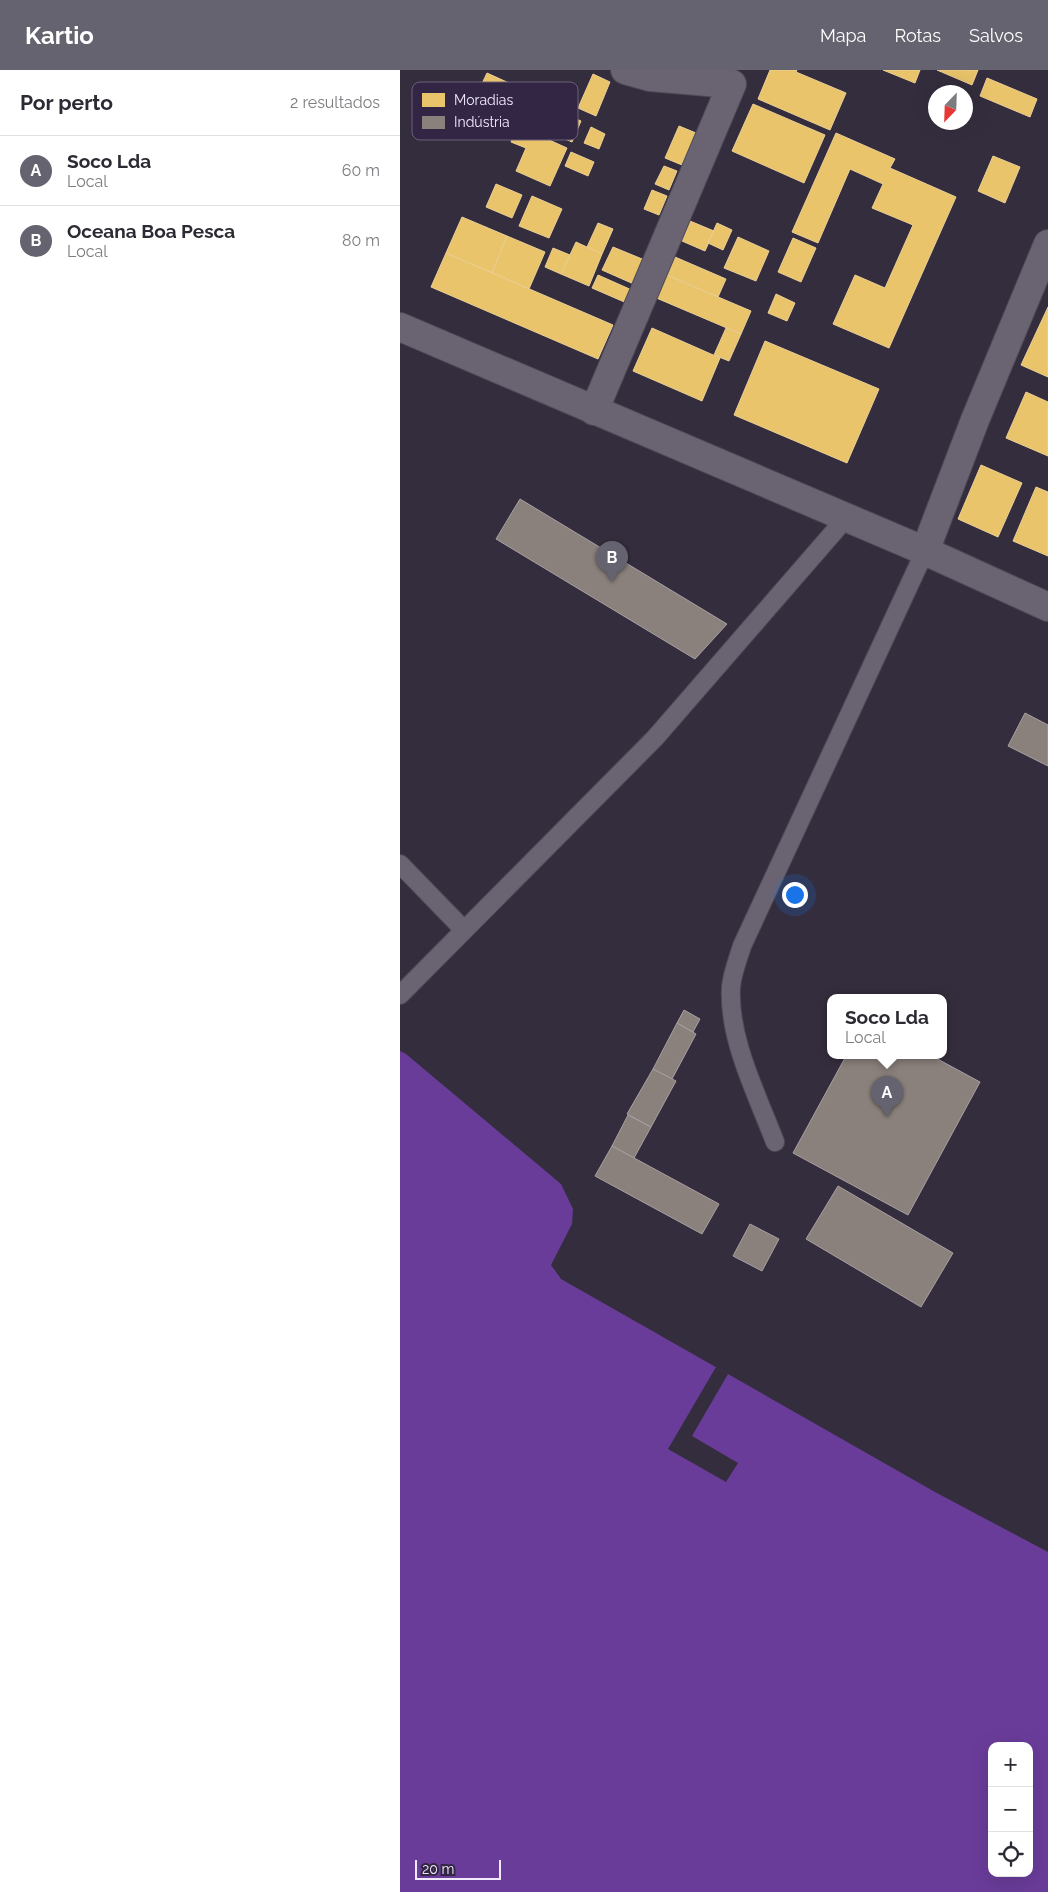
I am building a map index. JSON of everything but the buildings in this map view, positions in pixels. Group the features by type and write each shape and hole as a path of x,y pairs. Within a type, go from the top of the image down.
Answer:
{"street":[{"path":"594,411 732,84 650,77 625,70"},
{"path":"925,551 975,420 1047,252"},
{"path":"400,327 925,551 1048,607"}],"lane":[{"path":"400,995 655,738 846,518"},
{"path":"775,1142 734,1033 730,1010 731,985 742,946 925,551"},
{"path":"400,864 464,930"}],"shaded area":[{"path":"400,1051 406,1054 561,1184 573,1209 572,1224 551,1265 561,1279 935,1492 1048,1552 1048,1892 400,1892"}],"pier":[{"path":"716,1367 728,1374 692,1436 738,1463 726,1482 668,1449"}],"place":[{"name":"Oceana Boa Pesca","path":"612,582"},
{"name":"Soco Lda","path":"887,1117"}]}
